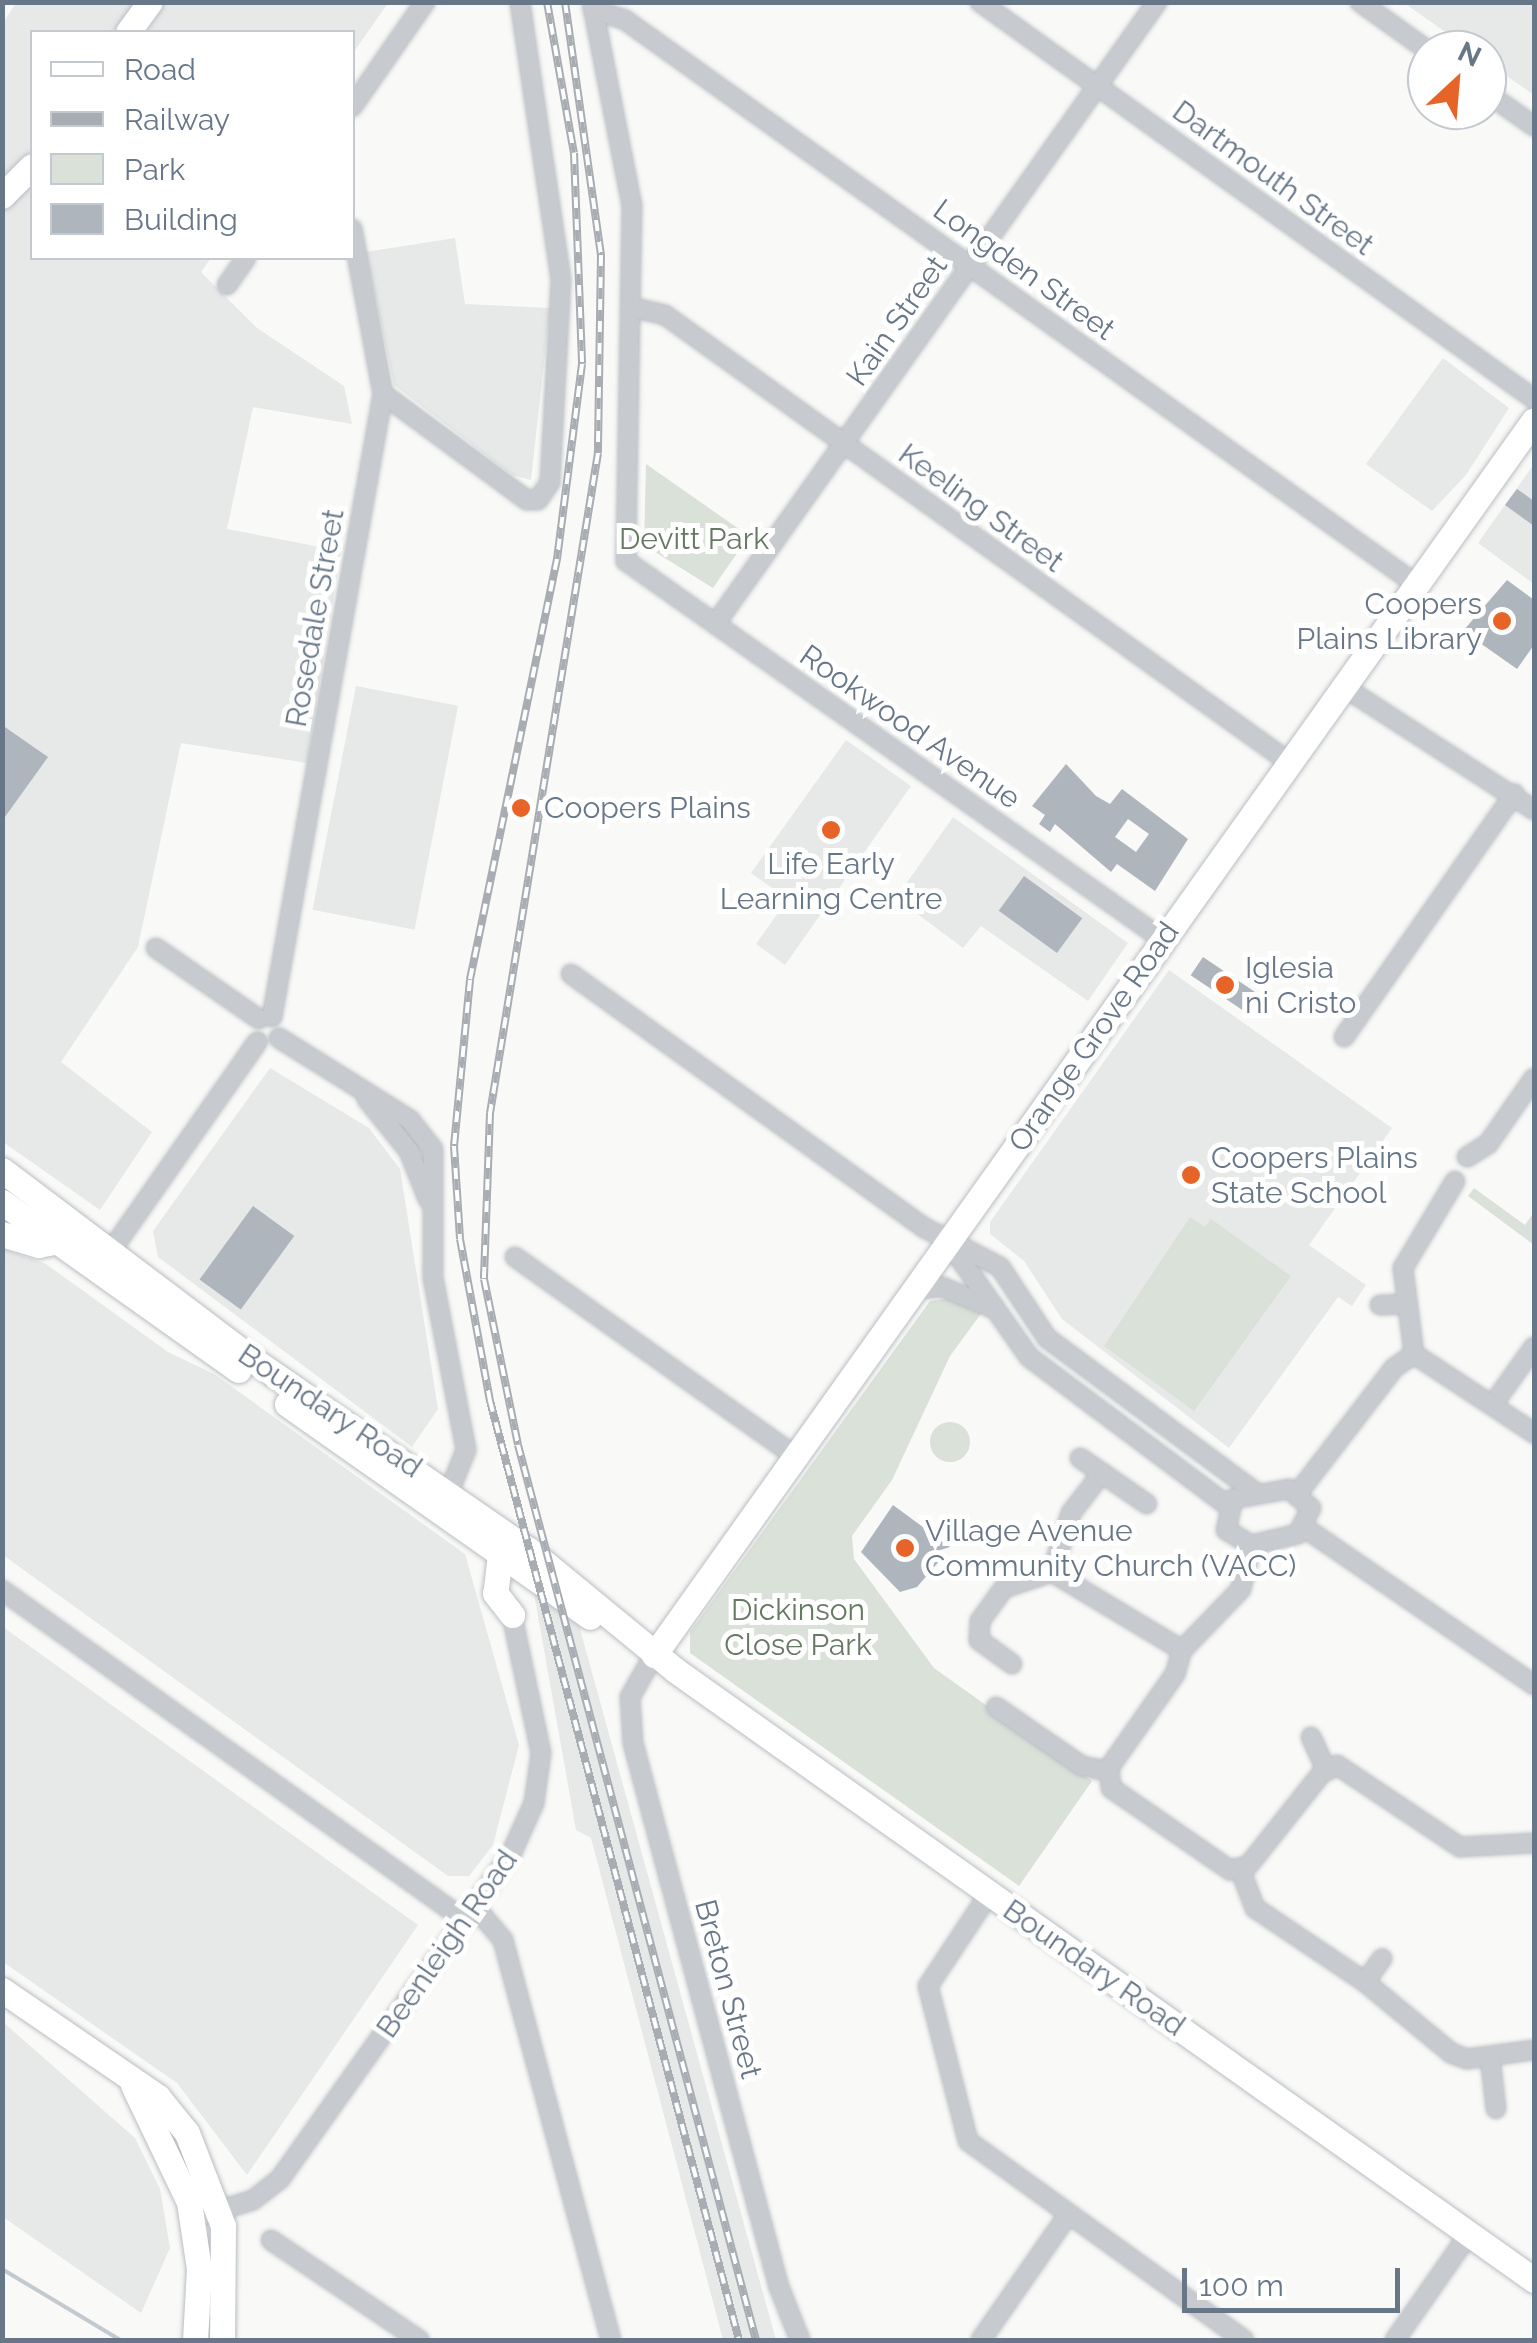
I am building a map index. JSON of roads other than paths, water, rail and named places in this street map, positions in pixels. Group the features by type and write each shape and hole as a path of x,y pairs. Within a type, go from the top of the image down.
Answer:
{"main road":[{"path":"129,30 150,2"},
{"path":"2,196 30,168"},
{"name":"Orange Grove Road","path":"654,1654 1534,420"},
{"name":"Boundary Road","path":"5,1181 500,1555 628,1645 654,1654"},
{"name":"Boundary Road","path":"5,1181 58,1242 105,1259 449,1492 630,1628 654,1654 1534,2280"},
{"path":"2,1234 58,1242"},
{"path":"500,1555 495,1593 512,1616"},
{"path":"2,1990 133,2085 158,2097 186,2133 220,2211 222,2340"},
{"path":"133,2085 193,2218 195,2340"}],"street":[{"path":"355,103 425,2"},
{"path":"383,394 527,500 538,500 550,482 562,280 520,2"},
{"name":"Dartmouth Street","path":"980,2 1534,399"},
{"name":"Kain Street","path":"716,623 1157,2"},
{"path":"1360,2 1407,36"},
{"path":"592,6 632,206 636,308"},
{"name":"Longden Street","path":"592,6 624,20 1417,585"},
{"path":"1507,107 1534,126"},
{"name":"Rosedale Street","path":"258,1042 252,1030 266,1018 383,394 355,244"},
{"path":"227,285 245,260"},
{"name":"Keeling Street","path":"636,308 665,316 1290,763"},
{"name":"Rookwood Avenue","path":"636,308 626,560 1162,939"},
{"path":"1344,687 1534,810"},
{"path":"1344,1037 1514,794"},
{"path":"156,948 266,1018 279,1038 427,1136 435,1156 430,1204 433,1278 466,1450 449,1492"},
{"path":"572,974 949,1244 1000,1267 1062,1351 1254,1491"},
{"path":"105,1259 258,1042 279,1038"},
{"path":"1467,1157 1488,1144 1534,1078"},
{"path":"1455,1182 1410,1248 1404,1304 1414,1354 1494,1403 1534,1433"},
{"path":"949,1244 1029,1357 1227,1505"},
{"path":"514,1256 796,1457"},
{"path":"916,1289 942,1286 995,1309"},
{"path":"1380,1305 1404,1304"},
{"path":"1494,1403 1534,1347"},
{"path":"1298,1493 1394,1368 1414,1354"},
{"path":"1080,1458 1147,1504"},
{"path":"1052,1572 1072,1514 1102,1473"},
{"path":"1227,1505 1254,1491 1298,1493 1311,1508 1305,1528"},
{"path":"1227,1505 1226,1530 1251,1545 1305,1528"},
{"path":"1305,1528 1534,1684"},
{"path":"1240,1869 1213,1864 1111,1788 1108,1771 1175,1674 1182,1650 1241,1588 1251,1545"},
{"path":"1012,1664 979,1640 980,1620 1004,1588 1052,1572 1182,1650"},
{"path":"2,1590 504,1940 611,2340"},
{"name":"Beenleigh Road","path":"193,2218 220,2211 280,2180 471,1915 520,1836 541,1771 512,1616"},
{"name":"Breton Street","path":"654,1654 630,1697 633,1743 779,2286 800,2340"},
{"path":"996,1707 1082,1766 1108,1771"},
{"path":"1311,1737 1326,1769"},
{"path":"1240,1869 1326,1769 1350,1768 1460,1848 1534,1843"},
{"path":"1240,1869 1256,1908 1365,1982 1379,2001 1451,2053 1490,2057 1534,2050"},
{"path":"989,1894 934,1974 928,1998 968,2141 1244,2340"},
{"path":"1365,1982 1382,1958"},
{"path":"1490,2057 1496,2109"},
{"path":"981,2340 1068,2215"},
{"path":"1395,2340 1470,2234"},
{"path":"271,2240 419,2340"}],"waterway":[{"path":"2,2269 120,2340"}],"railway":[{"path":"547,2 574,153 582,364 557,559 470,980 454,1146 460,1239 490,1401 739,2340"},
{"path":"565,2 601,255 598,453 490,1113 484,1279 518,1445 756,2340"}],"place":[{"name":"Coopers Plains Library","path":"1502,621"},
{"name":"Coopers Plains","path":"521,808"},
{"name":"Life Early Learning Centre","path":"831,830"},
{"name":"Iglesia ni Cristo","path":"1225,985"},
{"name":"Coopers Plains State School","path":"1191,1175"},
{"name":"Village Avenue Community Church (VACC)","path":"905,1548"}],"park label":[{"name":"Devitt Park","path":"694,539"},
{"name":"Dickinson Close Park","path":"798,1627"}]}
